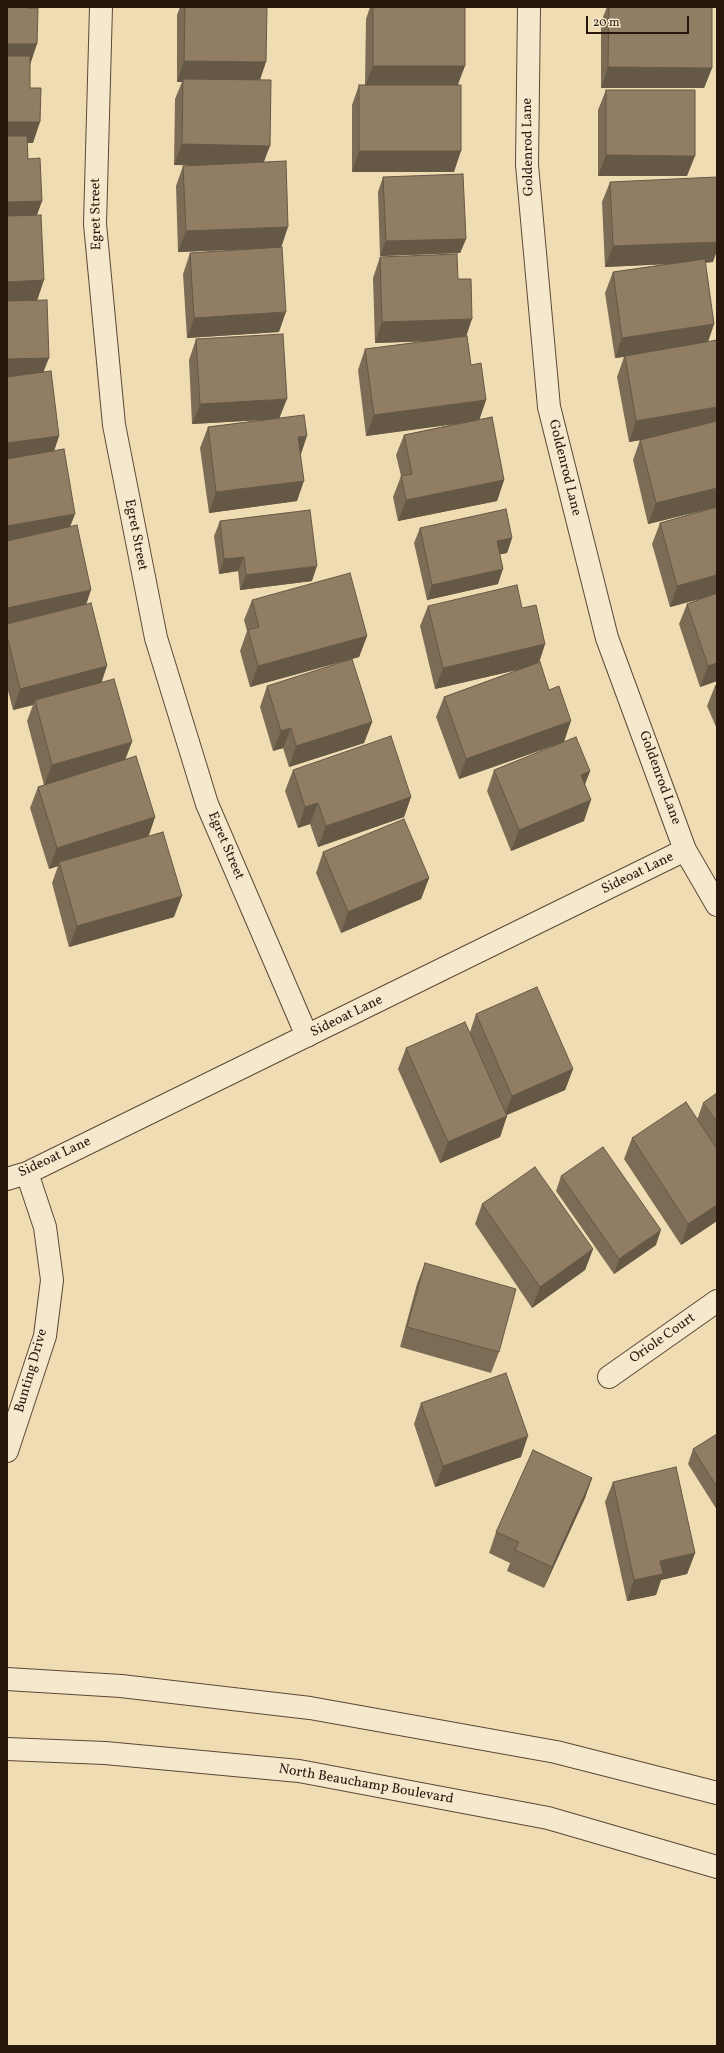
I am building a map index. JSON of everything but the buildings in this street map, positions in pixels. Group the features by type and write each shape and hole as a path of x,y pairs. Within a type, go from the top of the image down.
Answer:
{"street":[{"name":"Egret Street","path":"101,7 95,224 114,425 156,638 207,804 307,1036"},
{"name":"Goldenrod Lane","path":"529,7 527,165 549,407 607,638 685,850 717,905"},
{"name":"Sideoat Lane","path":"17,1176 307,1036 685,850"},
{"name":"Bunting Drive","path":"7,1451 45,1336 52,1280 45,1227 17,1176"},
{"name":"Oriole Court","path":"610,1377 717,1301"},
{"path":"7,1679 121,1686 310,1708 556,1752 717,1793"},
{"name":"North Beauchamp Boulevard","path":"7,1750 105,1753 299,1771 548,1818 717,1867"}]}
